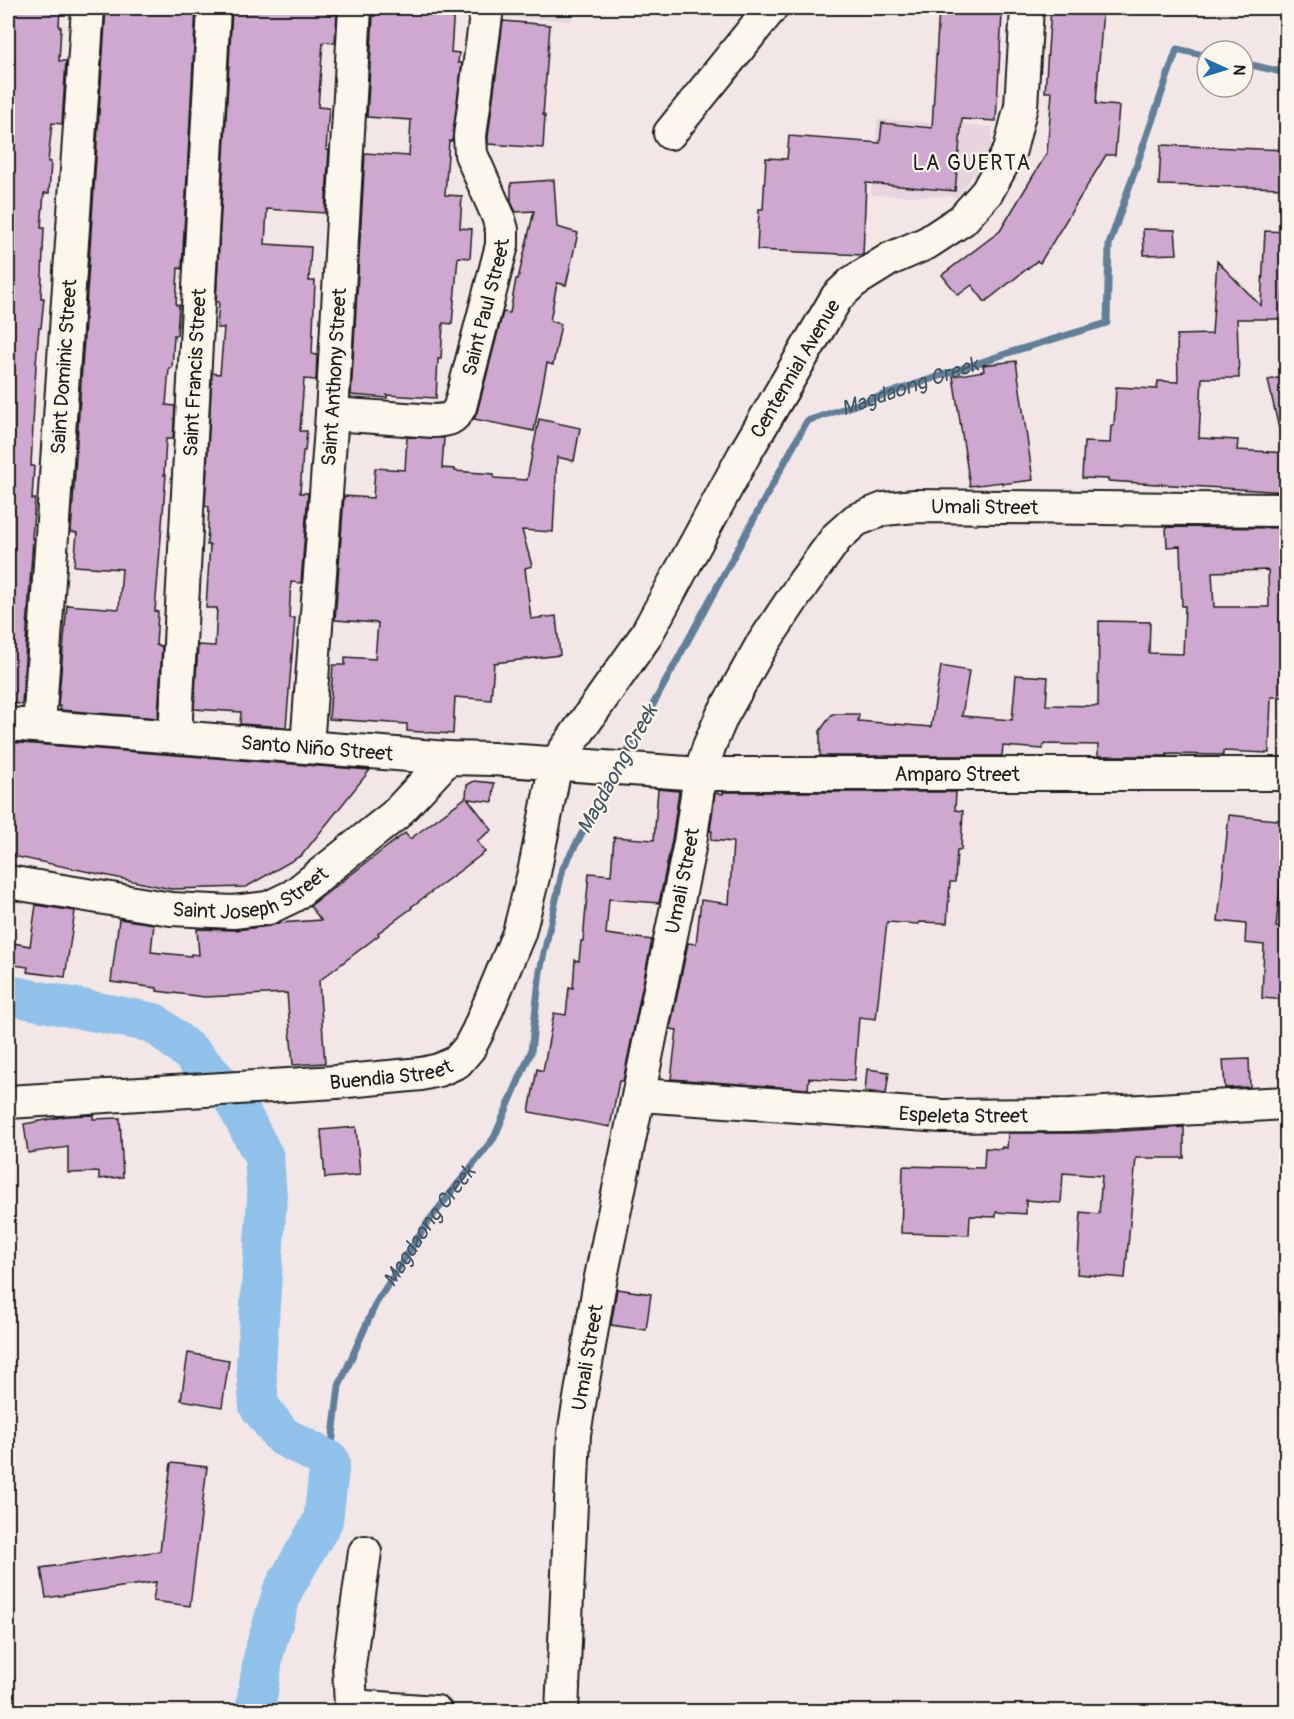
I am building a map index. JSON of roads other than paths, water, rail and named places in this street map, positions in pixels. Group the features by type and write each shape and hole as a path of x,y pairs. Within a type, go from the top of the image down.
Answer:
{"street":[{"name":"Saint Dominic Street","path":"39,726 88,8"},
{"name":"Saint Francis Street","path":"175,736 214,8"},
{"name":"Saint Anthony Street","path":"308,746 332,414 355,8"},
{"name":"Saint Paul Street","path":"332,414 434,421 456,416 460,407 502,245 502,230 498,216 471,154 470,136 487,8"},
{"path":"670,133 771,8"},
{"name":"Centennial Avenue","path":"566,764 645,637 744,455 837,297 853,282 890,259 927,243 962,220 987,192 1010,150 1021,106 1027,8"},
{"name":"Umali Street","path":"562,1712 574,1434 599,1287 690,843 700,774 722,716 760,648 837,537 856,520 884,509 915,506 1287,510"},
{"name":"Santo Niño Street","path":"8,724 448,758 629,768"},
{"name":"Saint Joseph Street","path":"8,882 171,909 233,912 268,908 293,896 395,815 448,758"},
{"name":"Buendia Street","path":"8,1102 336,1082 422,1074 440,1070 457,1062 469,1048 478,1031 519,933 566,764"},
{"name":"Amparo Street","path":"629,768 700,774 1287,774"},
{"name":"Espeleta Street","path":"639,1095 953,1116 1070,1115 1287,1103"},
{"path":"365,1552 349,1665 351,1706 436,1712"}],"waterway":[{"name":"Magdaong Creek","path":"623,760 807,421 1011,352 1107,323 1109,245 1177,49 1195,53"},
{"name":"Magdaong Creek","path":"1255,66 1286,73"},
{"name":"Magdaong Creek","path":"330,1461 339,1386 376,1303 428,1222 494,1138 531,1052 540,971 563,868 613,777"},
{"path":"8,995 154,1023 192,1054 233,1098 264,1157 267,1198 256,1365 259,1406 282,1436 330,1461 323,1521 283,1590 264,1652 255,1712"}],"district":[{"name":"LA GUERTA","path":"972,163"}]}
